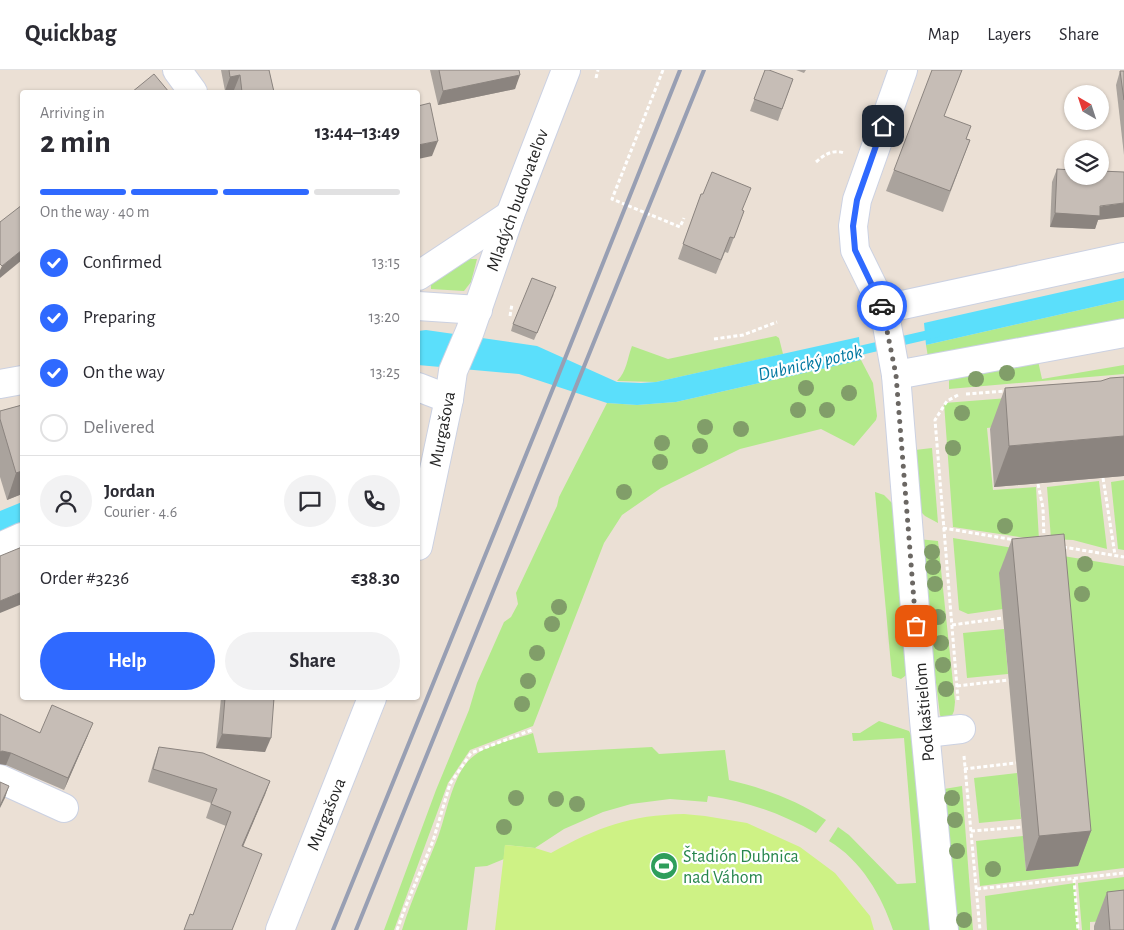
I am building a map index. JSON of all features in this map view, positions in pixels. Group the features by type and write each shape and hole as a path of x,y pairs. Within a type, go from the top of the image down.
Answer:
{"street":[{"path":"177,70 192,90"},
{"name":"Mladých budovateľov","path":"453,371 474,320 510,215 566,70"},
{"path":"890,342 855,250 853,226 857,200 903,70"},
{"path":"420,275 510,215"},
{"path":"890,342 1124,257"},
{"path":"420,306 474,320"},
{"path":"890,342 1124,333"},
{"name":"Pod kaštieľom","path":"890,342 944,930"},
{"name":"Murgašova","path":"420,537 449,399 453,371"},
{"path":"0,384 20,380"},
{"path":"420,388 449,399"},
{"path":"0,547 20,538"},
{"name":"Murgašova","path":"280,930 371,700"},
{"path":"926,733 961,729"},
{"path":"0,779 64,808"}],"path":[{"path":"595,79 598,70"},
{"path":"663,70 612,199 680,227 684,218"},
{"path":"816,162 826,153 838,151 848,154"},
{"path":"714,339 743,335 778,322"},
{"path":"980,930 942,528 935,420 947,401 959,394 1008,391"},
{"path":"1103,478 1115,555"},
{"path":"1038,484 1043,508 1044,545"},
{"path":"942,528 1016,540"},
{"path":"1062,547 1124,557"},
{"path":"952,625 1003,618"},
{"path":"957,686 1009,680"},
{"path":"398,930 405,908 433,841 450,784 471,753 532,730"},
{"path":"964,769 1016,763"},
{"path":"971,831 1022,827"},
{"path":"977,890 1124,873"},
{"path":"1074,879 1078,930"}],"green space":[{"path":"467,259 477,259 471,282 464,291 431,289 431,280"},
{"path":"1124,300 1124,321 928,357 926,345"},
{"path":"776,336 779,338 783,354 656,382 617,381 625,369 632,346 668,359"},
{"path":"861,360 873,383 877,416 876,420 854,446 821,429 740,449 661,488 622,515 604,543 533,726 470,750 448,783 394,930 384,930 436,790 469,710 477,683 504,622 511,617 518,604 516,593 557,506 559,497 607,403 637,405 676,402"},
{"path":"1038,361 1042,379 1124,365 1124,374 949,389 949,380"},
{"path":"1021,397 1021,424 987,428 993,490 1036,487 1039,540 953,527 944,403"},
{"path":"932,448 938,523 920,511 915,450"},
{"path":"1124,480 1124,550 1118,549 1111,482"},
{"path":"1099,481 1107,549 1073,540 1051,539 1047,487"},
{"path":"875,492 884,495 892,503 909,673 901,679 892,676"},
{"path":"953,538 1124,566 1124,868 980,886 976,841 1023,836 1026,871 1078,865 1003,609 968,614 959,610"},
{"path":"918,539 938,541 955,702 951,718 942,719 940,715"},
{"path":"1004,629 1008,674 967,678 963,633"},
{"path":"879,721 909,731 913,739 930,930 893,930 883,904 869,880 851,858 829,841 838,827 849,835 897,884 916,883 904,738 853,741 852,733 860,733"},
{"path":"533,733 538,753 652,747 659,754 725,750 729,780 779,796 803,806 826,820 816,833 764,809 737,801 708,796 707,802 670,799 631,804 603,812 564,829 535,848 505,845 504,859 487,866 475,867 467,930 402,930 461,771 467,762 481,751"},
{"path":"1017,773 1021,819 979,823 974,778"},
{"path":"962,786 973,930 958,930 944,789"},
{"name":"Štadión Dubnica nad Váhom","path":"684,814 747,823 800,847 835,873 870,916 874,930 495,930 505,845 535,848 551,853 599,829 615,824 647,817"},
{"path":"1124,877 1124,920 1090,922 1090,930 1082,930 1078,883"},
{"path":"1075,883 1078,930 987,930 985,896"}],"water":[{"path":"1124,278 1124,300 926,345 924,323"},
{"path":"426,330 537,346 617,382 656,382 859,337 861,360 676,402 637,405 607,403 519,374 420,365 420,331"},
{"path":"20,503 20,526 0,533 0,511"}],"building":[{"path":"229,70 269,70 274,90 242,90 240,75 230,77"},
{"path":"439,70 519,70 520,75 443,91"},
{"path":"765,70 793,79 782,109 754,99"},
{"path":"932,70 962,70 944,116 971,126 966,139 970,140 950,191 894,170"},
{"path":"1120,71 1124,71 1124,100"},
{"path":"154,74 167,90 134,90"},
{"path":"430,103 438,141 420,145 420,106"},
{"path":"1057,169 1064,169 1064,185 1109,185 1109,171 1124,172 1124,203 1100,206 1100,216 1055,213"},
{"path":"712,172 751,188 734,238 730,237 721,260 683,244 701,194 703,194"},
{"path":"20,207 20,252 2,266 0,264 0,222"},
{"path":"532,278 556,287 537,333 513,324"},
{"path":"1124,377 1124,436 1009,446 1005,388 1101,381"},
{"path":"20,406 20,472 16,473 0,419 0,411"},
{"path":"1064,534 1091,831 1039,836 1012,539"},
{"path":"20,548 20,593 0,601 0,556"},
{"path":"225,700 274,700 271,738 222,734"},
{"path":"52,705 93,723 68,778 11,753 0,752 0,714 40,733"},
{"path":"159,747 203,753 270,781 242,846 262,854 232,930 184,930 190,914 193,915 231,812 211,804 217,789 153,769"},
{"path":"0,782 9,786 0,806"},
{"path":"1124,890 1124,930 1110,930 1107,892"}],"waterway":[{"name":"Dubnický potok","path":"849,353 936,333"}],"railway":[{"path":"333,930 680,70"},
{"path":"356,930 704,70"}],"way so far":[{"path":"882,306 893,352 896,375 916,626"}],"place":[{"name":"Štadión Dubnica nad Váhom","path":"664,866"}],"route":[{"path":"882,306 855,250 853,226 857,200 883,126"}]}
